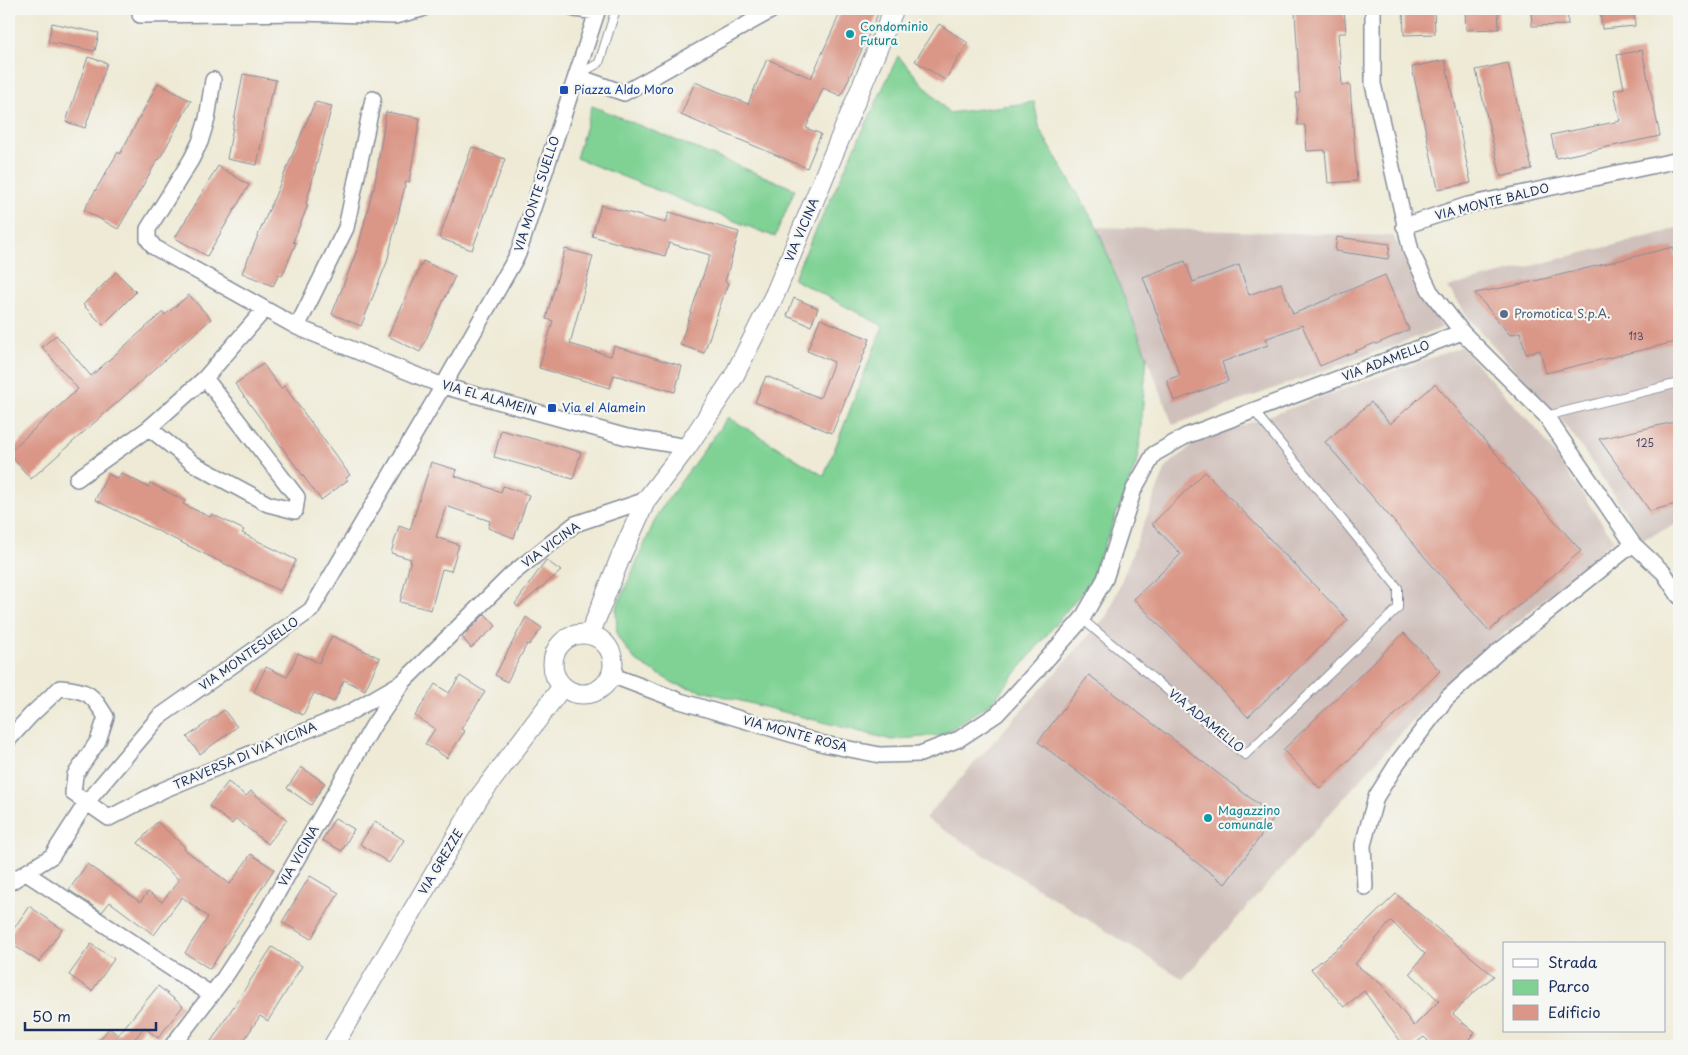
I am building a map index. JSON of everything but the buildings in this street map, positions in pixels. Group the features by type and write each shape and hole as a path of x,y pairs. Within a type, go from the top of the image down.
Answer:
{"street":[{"path":"140,15 325,11 372,17 395,16 422,9"},
{"path":"575,9 597,10"},
{"path":"576,76 624,94 774,9"},
{"name":"VIA VICINA","path":"172,1046 212,995 260,925 373,726 404,681 512,574 575,524 646,500 687,447 733,378 775,294 894,9"},
{"path":"1373,9 1373,84 1404,226 1411,251 1430,291 1462,332 1546,416 1633,544 1664,573 1679,596"},
{"name":"VIA MONTE SUELLO","path":"443,386 518,254 597,10"},
{"name":"VIA EL ALAMEIN","path":"213,80 208,119 200,142 191,160 148,229 148,239 154,247 297,328 443,386 627,437 687,447"},
{"path":"297,328 346,228 373,99"},
{"name":"VIA MONTE BALDO","path":"1404,226 1468,205 1679,160"},
{"path":"77,479 149,428 205,378 265,309"},
{"name":"VIA ADAMELLO","path":"1082,619 1105,579 1134,489 1154,454 1186,436 1462,332"},
{"path":"149,428 194,464 268,504 295,511 297,497 205,378"},
{"name":"VIA MONTESUELLO","path":"9,883 52,856 86,803 159,717 311,610 443,386"},
{"path":"590,634 620,556 646,500"},
{"path":"1365,887 1363,845 1376,797 1398,762 1446,699 1498,652 1633,544"},
{"name":"VIA MONTE ROSA","path":"611,675 680,701 824,744 880,755 920,754 959,739 996,714 1082,619"},
{"path":"590,634 599,638 612,655 611,675 606,684 590,694 580,695 570,692 562,687 552,670 552,659 555,650 570,636 590,634"},
{"name":"TRAVERSA DI VIA VICINA","path":"86,803 109,818 163,790 349,713 404,681"},
{"name":"VIA GREZZE","path":"333,1046 480,796 562,687"},
{"path":"9,739 60,688 80,690 96,701 106,717 98,741 75,775 73,793 86,803"},
{"path":"26,873 212,995"}],"lane":[{"path":"576,76 599,63 616,9"},
{"path":"1546,416 1679,383"},
{"name":"VIA ADAMELLO","path":"1082,619 1245,755 1398,608 1398,588 1254,411"}],"shaded area":[{"path":"1097,227 1393,236 1442,328 1173,425"},
{"path":"1679,227 1679,523 1644,539 1570,431 1470,320 1448,287 1662,233"},
{"path":"1461,347 1540,433 1614,540 1447,682 1183,979 925,818 1109,613 1166,467 1196,442"}],"green space":[{"path":"898,56 949,113 1034,102 1040,130 1097,227 1147,357 1138,459 1090,582 993,701 942,735 892,740 675,684 636,661 617,636 616,609 658,513 728,417 824,476 883,326 793,279"},
{"path":"592,106 795,189 775,237 576,158"}],"place":[{"name":"Condominio Futura","path":"850,34"},
{"name":"Piazza Aldo Moro","path":"564,90"},
{"name":"Promotica S.p.A.","path":"1504,314"},
{"name":"Via el Alamein","path":"552,408"},
{"name":"Magazzino comunale","path":"1208,818"}]}
